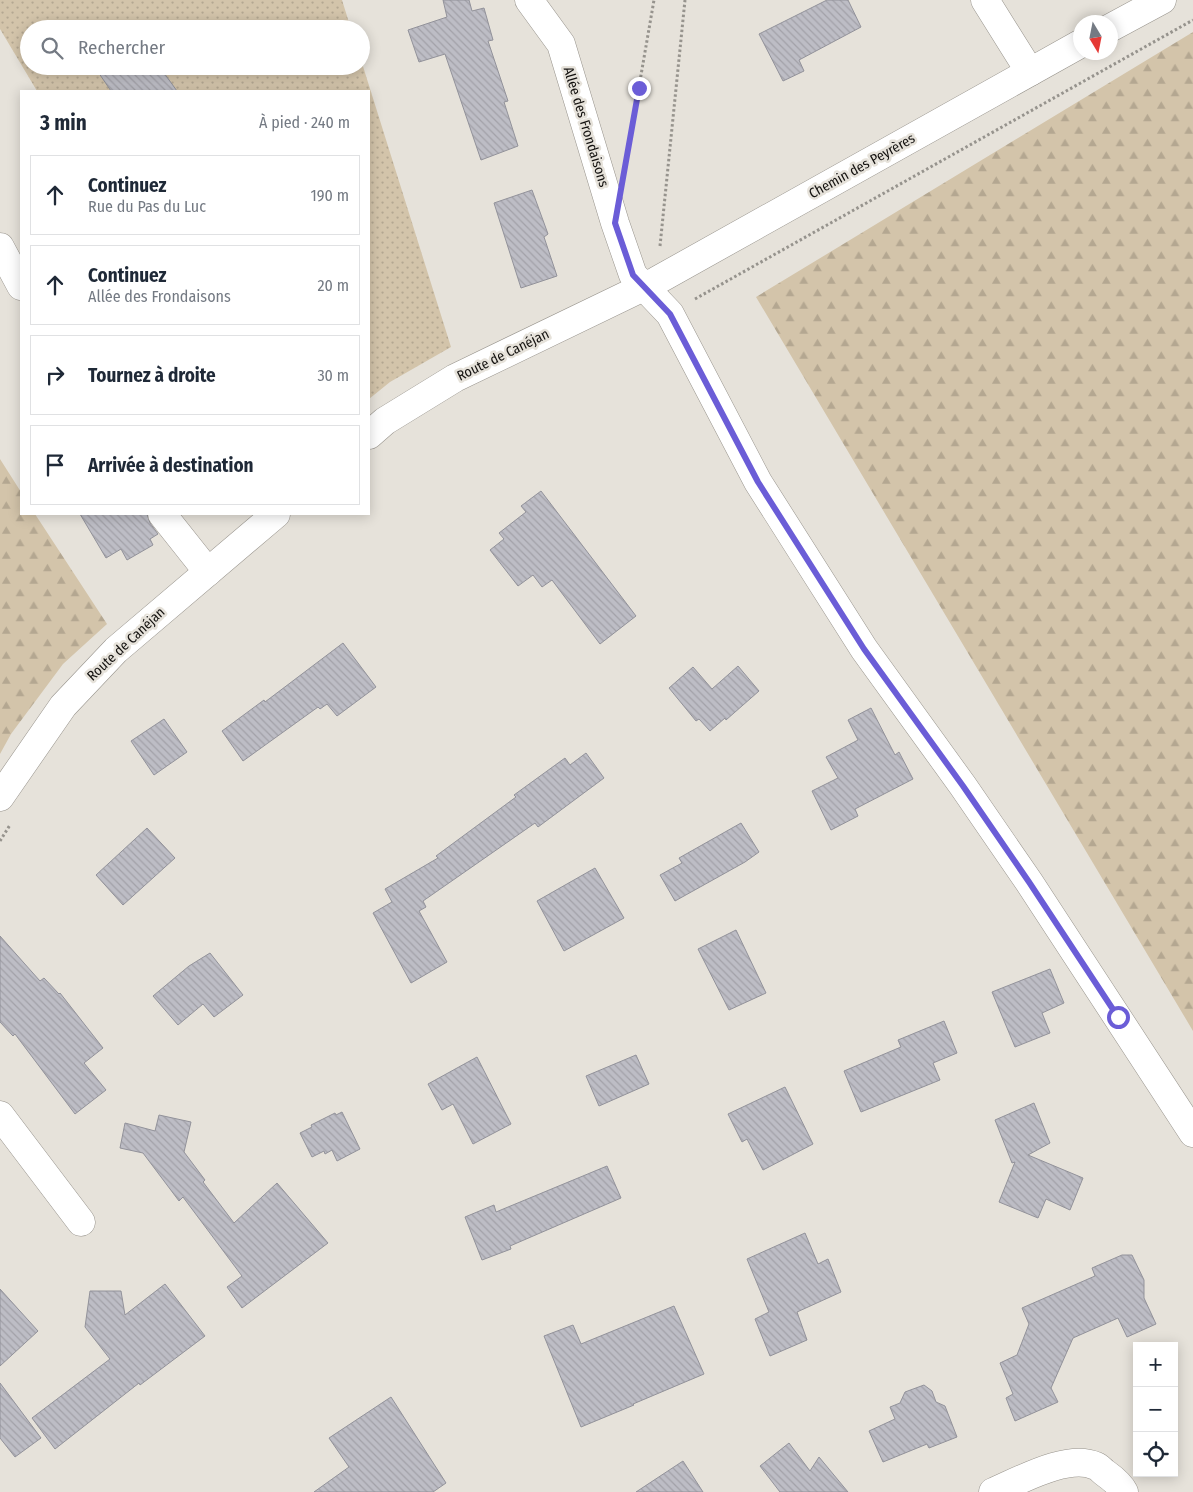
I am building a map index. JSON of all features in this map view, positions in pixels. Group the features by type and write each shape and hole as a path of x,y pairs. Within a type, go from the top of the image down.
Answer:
{"street":[{"name":"Allée des Frondaisons","path":"529,0 561,44 615,223 633,275 650,284 670,314 758,482 864,649 1029,882 1193,1134"},
{"path":"985,0 1030,72"},
{"path":"1118,24 1162,0"},
{"name":"Chemin des Peyrères","path":"650,284 1073,48"},
{"path":"0,247 20,284"},
{"name":"Route de Canéjan","path":"370,434 385,421 454,378 650,284"},
{"path":"163,515 208,572"},
{"name":"Route de Canéjan","path":"0,797 63,706 116,650 275,515"},
{"path":"0,1115 81,1222"},
{"path":"993,1492 1061,1464 1075,1462 1095,1466 1111,1476 1122,1487 1124,1492"}],"path":[{"path":"625,165 654,0"},
{"path":"650,284 686,0"},
{"path":"670,314 732,277 1193,20"}],"green space":[{"path":"0,0 342,0 348,20 20,20 20,63 0,29"},
{"path":"1193,32 1193,1031 756,297"},
{"path":"27,75 366,75 451,347 390,382 370,398 370,90 36,90"},
{"path":"0,459 20,490 20,515 36,515 107,624 63,664 11,734 0,754"}],"building":[{"path":"443,0 469,0 472,11 484,8 493,40 488,41 508,101 504,102 518,146 481,160 445,54 419,62 408,30 447,17"},
{"path":"827,0 848,0 861,27 799,60 804,71 783,81 759,34"},
{"path":"100,75 165,75 176,90 110,90"},
{"path":"532,190 548,234 544,237 557,276 521,288 494,203"},
{"path":"541,491 636,616 600,644 552,580 542,587 533,575 518,586 490,550 504,539 499,533 526,512 521,506"},
{"path":"81,515 147,515 150,523 158,534 150,539 153,545 127,560 121,549 106,558"},
{"path":"343,643 376,687 337,716 327,704 320,709 318,707 243,761 222,731 264,700 265,702"},
{"path":"738,666 759,691 726,720 725,718 710,731 699,719 696,721 669,688 693,667 712,689"},
{"path":"871,708 895,755 899,752 913,779 855,809 858,816 831,830 812,791 838,778 826,757 858,740 848,720"},
{"path":"164,719 187,752 154,775 131,741"},
{"path":"586,753 604,778 538,827 535,823 423,901 426,907 419,911 447,962 411,983 373,913 392,902 385,889 438,858 436,856 565,758 570,765"},
{"path":"741,823 759,852 745,862 675,901 660,875 682,863 679,858"},
{"path":"147,828 175,858 123,905 96,875"},
{"path":"595,868 624,918 564,951 537,901"},
{"path":"736,930 766,993 729,1010 698,949"},
{"path":"0,936 40,981 44,978 60,993 103,1048 84,1063 106,1090 75,1114 15,1034 13,1036 0,1022"},
{"path":"210,953 243,995 214,1017 203,1004 178,1025 153,996 189,966"},
{"path":"1050,969 1064,1003 1042,1013 1050,1033 1015,1047 992,992"},
{"path":"944,1021 957,1053 933,1063 940,1080 861,1112 844,1071 901,1047 898,1040"},
{"path":"636,1055 649,1084 599,1106 586,1076"},
{"path":"477,1057 511,1124 473,1144 453,1104 442,1110 428,1084"},
{"path":"785,1087 813,1144 763,1170 747,1139 742,1142 728,1114"},
{"path":"1034,1103 1050,1143 1028,1155 1083,1178 1070,1210 1046,1199 1038,1218 999,1202 1015,1162 1012,1163 995,1120"},
{"path":"342,1112 360,1149 337,1161 332,1150 325,1154 324,1151 312,1157 300,1133 335,1113 336,1115"},
{"path":"159,1115 191,1122 184,1152 205,1180 203,1182 234,1223 277,1183 328,1243 242,1308 227,1287 242,1276 183,1197 179,1201 143,1153 120,1148 125,1123 155,1131"},
{"path":"607,1166 621,1198 510,1246 511,1249 482,1260 465,1217 494,1205 496,1212"},
{"path":"805,1233 818,1264 828,1259 841,1292 797,1312 807,1340 770,1356 755,1319 769,1312 747,1259"},
{"path":"1122,1255 1132,1255 1144,1280 1144,1298 1156,1324 1127,1337 1118,1318 1073,1338 1051,1388 1058,1402 1015,1421 1006,1398 1013,1394 1000,1363 1017,1355 1029,1324 1022,1308 1095,1276 1092,1268"},
{"path":"165,1284 205,1336 140,1385 139,1383 55,1449 32,1418 110,1359 85,1327 90,1291 121,1291 125,1315"},
{"path":"0,1289 38,1331 0,1366"},
{"path":"674,1306 704,1374 581,1427 544,1336 573,1325 581,1344"},
{"path":"0,1383 41,1438 15,1457 0,1438"},
{"path":"924,1385 932,1391 936,1402 945,1406 957,1437 929,1448 927,1444 883,1462 869,1431 895,1419 890,1407 900,1403 905,1392"},
{"path":"391,1397 446,1483 433,1492 314,1492 349,1467 329,1438"},
{"path":"789,1443 810,1471 819,1457 848,1492 780,1492 760,1466"},
{"path":"683,1461 703,1492 636,1492"}],"route":[{"path":"639,88 615,223 633,275 670,314 758,482 864,649 963,786 1118,1017"}]}
